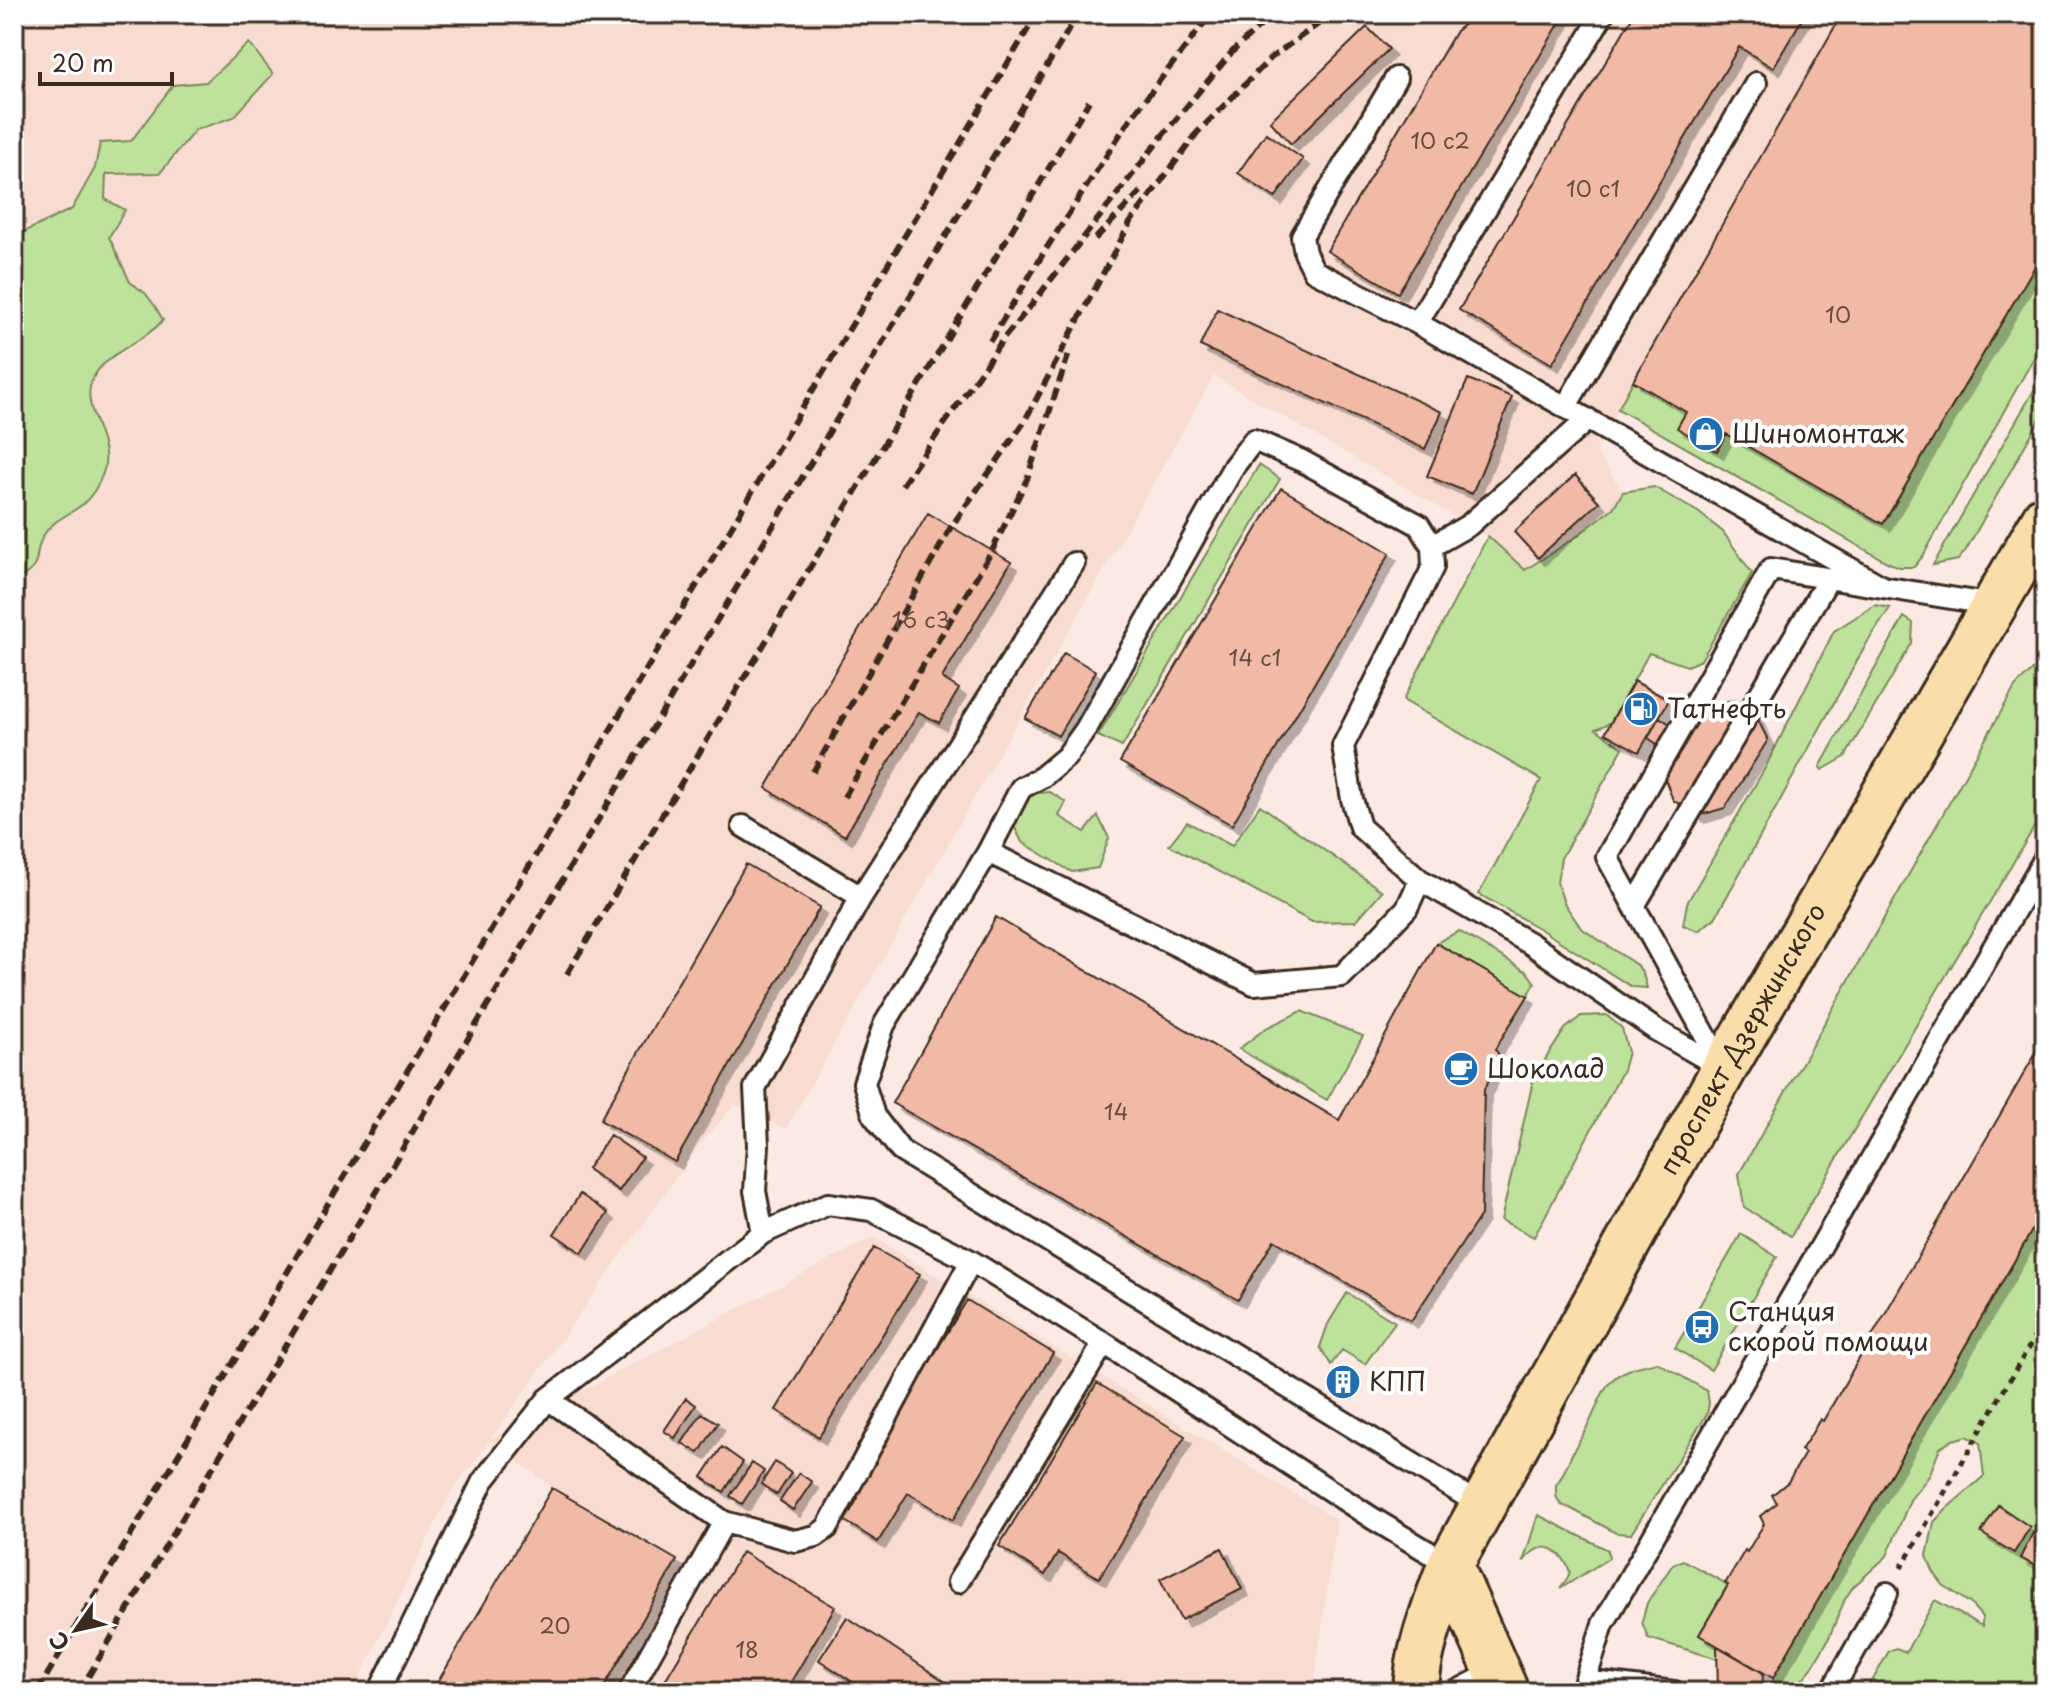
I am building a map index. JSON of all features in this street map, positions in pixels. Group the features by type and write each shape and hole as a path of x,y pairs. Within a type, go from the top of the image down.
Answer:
{"main road":[{"name":"проспект Дзержинского","path":"1416,1692 1416,1673 1450,1565 1724,1069 2045,518"},
{"path":"1450,1565 1502,1681"}],"lane":[{"path":"1417,323 1603,14"},
{"path":"1396,78 1302,236 1305,253 1314,271 1417,323 1883,587"},
{"path":"1566,406 1756,83"},
{"path":"1432,546 1469,525 1588,419"},
{"path":"1482,1506 901,1151 874,1116 864,1083 884,1025 988,852 1021,788 1042,777 1066,757 1086,729 1234,466 1254,440 1302,461 1419,525 1432,546 1433,567 1343,746 1360,827 1420,880 1531,944 1656,1030 1724,1069"},
{"path":"763,1233 755,1191 758,1145 755,1088 861,897 1074,563"},
{"path":"1724,1069 1607,857 1771,569 1994,605"},
{"path":"1634,906 1829,578"},
{"path":"743,826 861,897"},
{"path":"988,852 1254,984 1342,976 1407,908 1420,880"},
{"path":"1674,1692 1586,1686 1603,1624 2045,858"},
{"path":"379,1692 483,1481 548,1399 763,1233 828,1204 871,1210 971,1261 1450,1565"},
{"path":"548,1399 724,1522 795,1541 816,1536 827,1528 971,1261"},
{"path":"958,1582 1104,1343"},
{"path":"629,1692 724,1522"},
{"path":"1831,1692 1887,1593"},
{"path":"1455,1692 1502,1681"}],"path":[{"path":"1887,1593 2045,1319"}],"shaded area":[{"path":"14,14 2045,14 2045,249 1883,524 1727,435 1717,451 1633,381 1596,451 1623,492 1613,508 1525,570 1488,536 1214,376 786,1129 735,1105 700,1144 491,1439 873,1237 1337,1520 1313,1692 601,1692 676,1560 557,1490 490,1441 450,1494 353,1692 14,1692 14,581 29,573 46,530 59,520 108,459 90,399 91,382 100,368 153,332 145,293 130,282 108,237 106,174 160,173 195,129 234,117 249,43 205,82 172,85 131,141 100,144 95,168 72,209 22,233 22,272 14,278"}],"green space":[{"path":"249,43 273,74 234,117 195,130 160,173 106,174 105,199 125,210 109,237 130,282 145,293 163,320 107,361 93,378 90,401 104,450 103,473 86,501 48,528 35,564 14,581 14,278 22,272 22,233 72,209 95,168 100,143 131,141 173,85 206,82"},
{"path":"2045,249 2045,338 1914,567 1899,567 1887,562 1618,409 1633,381 1686,412 1717,450 1726,434 1883,524"},
{"path":"2045,371 2045,410 1966,550 1958,560 1933,565"},
{"path":"1259,465 1280,479 1122,747 1098,736"},
{"path":"1654,487 1698,512 1723,532 1752,573 1701,660 1687,666 1649,653 1610,723 1596,729 1623,748 1561,858 1557,882 1564,903 1581,928 1638,966 1647,988 1632,987 1479,894 1541,780 1403,700 1488,536 1525,570 1613,508 1623,492"},
{"path":"1875,605 1890,608 1867,643 1715,918 1698,931 1683,925 1687,903 1766,766 1834,631"},
{"path":"1904,617 1913,623 1912,643 1845,757 1822,770 1820,767"},
{"path":"2045,654 2045,809 1791,1236 1744,1207 1739,1174 2015,687"},
{"path":"1050,792 1066,802 1059,816 1085,832 1098,816 1109,838 1098,868 1072,872 1022,842 1010,818 1024,794"},
{"path":"1260,805 1382,891 1356,921 1312,922 1169,845 1187,822 1232,846"},
{"path":"1459,931 1527,972 1535,983 1528,996 1436,943"},
{"path":"1301,1011 1363,1036 1327,1100 1239,1049 1266,1028"},
{"path":"1606,1015 1622,1028 1628,1052 1623,1070 1534,1237 1501,1220 1534,1077 1565,1029 1581,1016"},
{"path":"2045,1208 2045,1692 1866,1692 1889,1651 1896,1648 1906,1652 1935,1600 1982,1626 1982,1617 1971,1604 1943,1585 1927,1556 1934,1522 1984,1476 1980,1443 1967,1436 1940,1448 1929,1476 1910,1500 1887,1556 1853,1587 1812,1668 1801,1681 1788,1689 1774,1684 1773,1678"},
{"path":"1741,1234 1777,1257 1711,1370 1675,1348"},
{"path":"1347,1293 1395,1322 1365,1364 1342,1350 1331,1365 1320,1347 1328,1324"},
{"path":"1657,1362 1707,1391 1707,1414 1631,1534 1616,1533 1561,1505 1556,1496 1556,1485 1607,1386 1623,1372"},
{"path":"1538,1515 1608,1550 1609,1558 1560,1589 1570,1572 1555,1551 1550,1548 1537,1550 1523,1562"},
{"path":"1683,1560 1728,1585 1699,1635 1717,1646 1718,1659 1648,1638 1642,1622 1647,1603 1673,1564"}],"building":[{"path":"1477,14 1565,14 1398,293 1327,251 1456,31"},
{"path":"1634,14 1805,14 1773,68 1739,47 1552,364 1459,310"},
{"path":"1842,14 2045,14 2045,249 1883,524 1726,434 1717,451 1677,428 1686,412 1633,381"},
{"path":"1367,27 1389,49 1291,144 1270,121"},
{"path":"1266,133 1303,159 1275,198 1238,173"},
{"path":"1217,309 1442,412 1425,449 1200,346"},
{"path":"1468,379 1512,397 1472,494 1427,476"},
{"path":"1575,475 1599,502 1538,558 1514,532"},
{"path":"1281,488 1390,553 1232,825 1120,762"},
{"path":"928,513 1011,562 942,678 959,689 939,723 919,712 845,836 766,788"},
{"path":"1064,653 1096,671 1058,736 1025,718"},
{"name":"Татнефть","path":"1634,681 1669,700 1639,752 1605,733"},
{"path":"1734,700 1755,714 1768,740 1725,808 1698,816 1673,800 1665,779 1674,755 1648,738 1659,717 1689,736 1709,705"},
{"path":"746,864 820,907 675,1162 600,1120"},
{"path":"996,917 1339,1120 1436,943 1528,996 1495,1049 1501,1058 1484,1089 1481,1215 1411,1321 1274,1240 1238,1300 892,1103"},
{"path":"2045,1037 2045,1208 1773,1678 1699,1635 1728,1585 1725,1584 1764,1524 1760,1516 1777,1503 1772,1495 1788,1482 1805,1453 1801,1450 1820,1419 1823,1421"},
{"path":"610,1135 642,1157 619,1191 587,1169"},
{"path":"580,1194 608,1213 582,1253 554,1234"},
{"path":"874,1248 920,1274 819,1437 776,1410"},
{"path":"967,1300 1053,1353 953,1520 908,1493 878,1542 845,1521 858,1498 850,1494"},
{"name":"КПП","path":"1341,1373 1353,1380 1346,1392 1333,1384"},
{"path":"1097,1383 1185,1436 1099,1578 1058,1553 1045,1575 999,1546"},
{"path":"686,1398 696,1405 675,1438 664,1431"},
{"path":"702,1413 718,1423 699,1453 682,1443"},
{"path":"722,1447 743,1462 724,1492 702,1477"},
{"path":"775,1462 791,1473 777,1495 761,1484"},
{"path":"752,1463 764,1471 742,1504 730,1496"},
{"path":"799,1473 812,1482 793,1510 780,1501"},
{"path":"552,1488 677,1560 601,1692 432,1692"},
{"path":"1998,1505 2030,1527 2014,1553 1981,1533"},
{"path":"2033,1533 2045,1540 2045,1571 2020,1558"},
{"path":"1222,1548 1242,1589 1181,1620 1160,1579"},
{"path":"742,1552 835,1607 785,1692 658,1692"},
{"path":"847,1617 961,1692 868,1692 819,1660"},
{"path":"1717,1646 1763,1673 1762,1692 1718,1692"}],"railway":[{"path":"37,1692 1037,14"},
{"path":"79,1692 1078,14"},
{"path":"990,341 1130,119 1211,14"},
{"path":"902,485 1004,338 1167,130 1232,52 1273,14"},
{"path":"1192,138 1272,57 1332,14"},
{"path":"567,974 1089,101"},
{"path":"813,772 951,527 1023,424 1130,223 1200,129"},
{"path":"1095,239 1145,187"},
{"path":"844,797 992,551 1027,479 1069,353"}],"place":[{"name":"Шиномонтаж","path":"1706,434"},
{"name":"Татнефть","path":"1641,709"},
{"name":"Шоколад","path":"1461,1069"},
{"name":"Станция скорой помощи","path":"1702,1327"},
{"name":"КПП","path":"1343,1382"}]}
